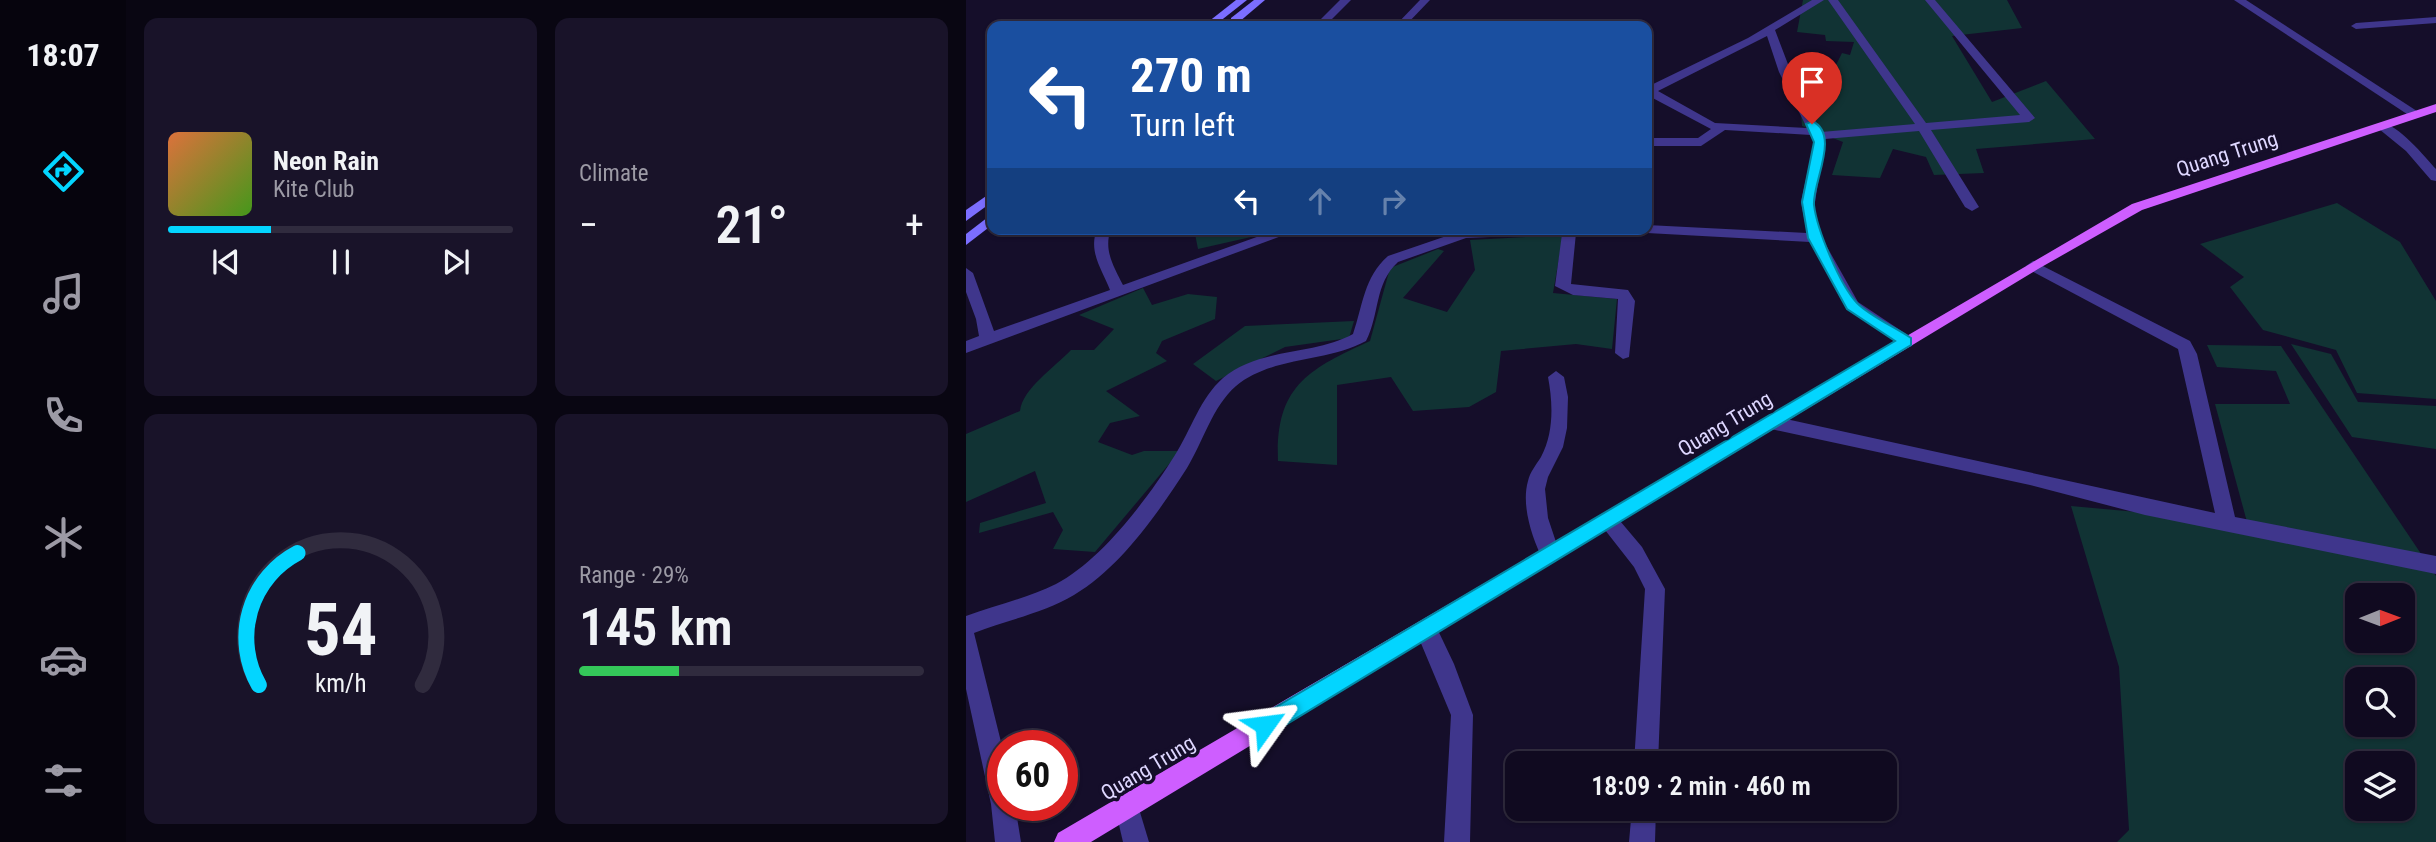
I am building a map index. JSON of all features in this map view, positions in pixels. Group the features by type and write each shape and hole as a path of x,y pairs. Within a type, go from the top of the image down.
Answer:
{"main road":[{"name":"Quang Trung","path":"1067,842 2033,266 2137,207 2436,108"}],"street":[{"path":"1215,21 1242,0"},
{"path":"1233,21 1260,0"},
{"path":"1324,21 1346,0"},
{"path":"1405,21 1425,0"},
{"path":"1652,89 1770,30 1819,0"},
{"path":"1833,0 1924,129 1972,207"},
{"path":"1652,93 1702,124 1816,134 1924,129 2029,118 1930,0"},
{"path":"2239,0 2417,115"},
{"path":"2356,26 2436,20"},
{"path":"1770,30 1785,72 1820,142 1808,202 1815,238 1852,305 1906,342"},
{"path":"2383,126 2410,148 2436,177"},
{"path":"1652,142 1701,142 1721,127"},
{"path":"966,217 987,200"},
{"path":"966,241 987,222"},
{"path":"1652,229 1815,238"},
{"path":"1101,235 1100,250 1118,292"},
{"path":"1246,235 1251,244"},
{"path":"966,346 1276,235"},
{"path":"966,626 1054,594 1082,577 1137,520 1166,484 1220,393 1233,379 1256,365 1287,356 1336,349 1360,338 1367,321 1375,279 1383,266 1393,259 1461,235"},
{"path":"1568,235 1563,286 1573,290 1623,294 1627,301 1623,353"},
{"path":"2033,266 2184,345 2189,354 2227,522"},
{"path":"966,274 988,339"},
{"path":"1550,554 1539,523 1536,492 1541,471 1551,455 1558,432 1561,412 1556,377"},
{"path":"1772,423 2030,478 2145,507 2436,565"},
{"path":"1608,521 1632,546 1649,572 1655,589 1647,751"},
{"path":"1426,629 1443,664 1462,715 1457,842"},
{"path":"966,639 987,733"},
{"path":"1127,808 1136,842"},
{"path":"1005,821 1008,842"},
{"path":"1642,842 1643,821"}],"green space":[{"path":"1803,0 2007,0 2022,28 1952,36 1992,102 2046,81 2095,139 1976,149 1984,173 1934,175 1926,157 1893,149 1880,178 1832,175 1843,142 1802,126 1798,72 1836,65 1842,53 1850,55 1854,42 1826,41 1825,35 1797,32"},
{"path":"2337,203 2400,242 2436,301 2436,399 2357,393 2336,350 2263,330 2230,287 2244,277 2200,244"},
{"path":"1195,235 1260,235 1198,249"},
{"path":"1563,235 1553,293 1617,299 1612,349 1576,344 1501,351 1496,392 1469,407 1413,411 1391,377 1337,385 1337,465 1278,461 1279,435 1290,397 1313,371 1370,341 1390,268 1438,249 1444,251 1403,298 1447,312 1475,270 1470,240"},
{"path":"1143,288 1152,305 1188,294 1217,297 1215,319 1162,341 1156,353 1167,361 1106,391 1140,416 1110,423 1098,442 1132,455 1144,451 1180,451 1095,552 1053,549 1063,530 1053,512 979,533 980,523 1046,503 1035,471 966,502 966,434 1020,411 1033,387 1071,350 1094,350 1114,329 1079,315"},
{"path":"1354,321 1349,338 1285,347 1216,381 1193,364 1245,326"},
{"path":"2291,344 2331,354 2358,402 2436,406 2436,449 2352,437"},
{"path":"2207,345 2281,346 2436,576 2436,842 2117,842 2129,830 2119,667 2071,506 2247,522 2215,404 2290,404 2276,371 2217,367"}],"route":[{"path":"1265,725 1906,342 1852,305 1815,238 1808,214 1808,202 1820,142 1812,124"}]}
